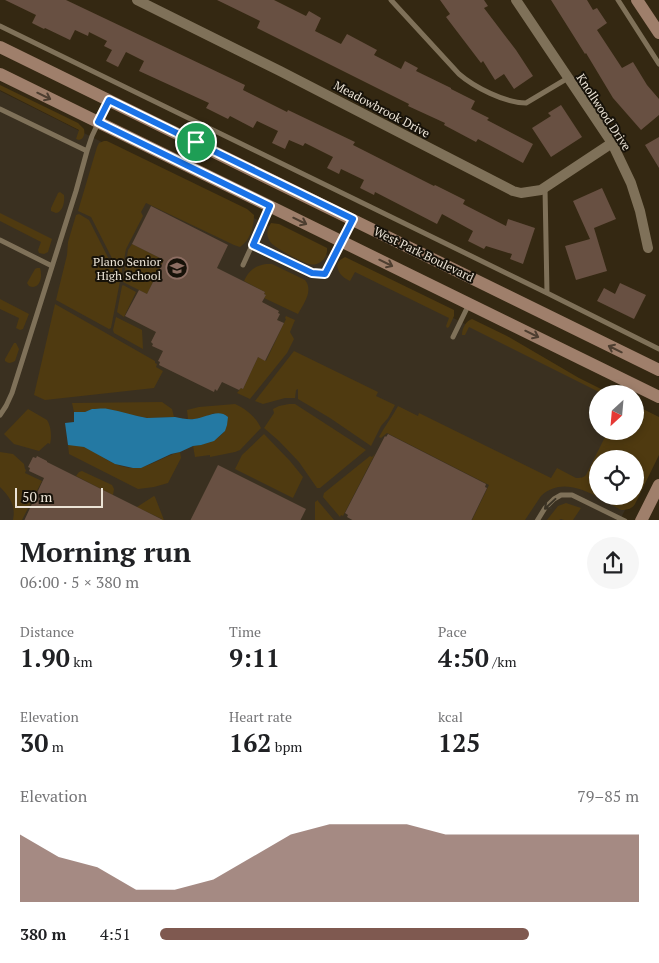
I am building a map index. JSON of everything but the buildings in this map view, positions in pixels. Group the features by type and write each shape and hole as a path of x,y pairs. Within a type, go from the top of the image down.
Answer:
{"main road":[{"path":"637,0 659,32"},
{"name":"West Park Boulevard","path":"0,46 659,370"},
{"name":"West Park Boulevard","path":"0,74 659,397"},
{"path":"641,520 659,485"}],"street":[{"name":"Meadowbrook Drive","path":"137,0 280,71 506,188 521,193 545,188 612,143"},
{"name":"Knollwood Drive","path":"516,0 612,143 631,183 640,211 648,248"}],"lane":[{"path":"391,0 469,83 508,101 526,103 568,78"},
{"path":"618,0 659,64"},
{"path":"0,26 659,349"},
{"path":"0,415 12,393 76,192 87,151 109,100"},
{"path":"0,109 87,151"},
{"path":"545,188 547,293"},
{"path":"243,265 270,206"},
{"path":"253,245 312,273 325,274 353,219"},
{"path":"0,240 52,266"},
{"path":"453,337 470,304"},
{"path":"0,403 6,406"},
{"path":"537,520 554,499 561,495 572,495 625,520"}],"shaded area":[{"path":"0,85 78,123 84,129 83,137 79,140 76,139 79,130 0,90"},
{"name":"Plano Senior High School","path":"0,91 589,386 589,440 635,440 635,450 589,450 589,505 628,505 620,520 0,520"},
{"path":"104,141 247,209 254,215 249,237 240,247 146,203 141,212 143,216 126,249 121,276 91,217 78,211 97,147 99,143"},
{"path":"60,192 64,195 64,203 60,211 56,213 51,211 51,208"},
{"path":"0,213 52,239 48,252 44,254 39,253 38,250 41,242 0,221"},
{"path":"79,214 89,220 120,281 111,328 109,329 56,300 67,255 68,242 76,215"},
{"path":"271,223 279,224 327,248 326,255 322,261 313,265 295,258 272,244 268,236 268,229"},
{"path":"132,244 164,260 147,294 123,282 128,250"},
{"path":"345,257 454,310 454,316 449,327 447,328 446,326 449,318 355,272 350,281 345,278 339,273 337,265"},
{"path":"266,264 272,264 305,280 308,293 298,314 264,298 265,292 244,281 252,270"},
{"path":"37,268 40,268 41,271 40,282 36,286 29,286 27,283"},
{"path":"123,285 136,292 124,317 117,312"},
{"path":"0,299 29,314 23,329 16,328 19,318 0,309"},
{"path":"55,304 155,361 156,367 163,371 154,388 45,400 34,395"},
{"path":"286,316 295,320 290,332 294,339 287,353 250,399 237,393 241,388 243,389 258,357 266,361"},
{"path":"116,317 142,330 143,349 114,333"},
{"path":"472,319 507,336 593,385 589,385 589,387 469,327 465,335 462,335 468,321"},
{"path":"14,343 16,343 19,349 15,361 8,363 5,359"},
{"path":"294,351 378,392 376,396 395,405 371,446 298,399 298,389 296,390 295,398 285,398 263,404 255,401"},
{"path":"162,402 172,409 174,417 148,418 108,409 74,412 72,403"},
{"path":"235,404 250,413 261,428 240,450 210,457 210,455 195,457 193,446 210,442 218,438 225,431 214,413 201,418 188,419 187,410"},
{"path":"295,404 366,450 320,488 317,488 299,462 264,428 274,413 273,409"},
{"path":"398,406 418,416 419,413 551,478 557,468 576,478 586,475 589,469 589,493 571,487 551,490 541,496 525,520 472,520 489,485 387,433 381,438 379,437"},
{"path":"28,409 47,420 49,425 50,444 48,443 39,451 14,444 4,434"},
{"path":"644,410 659,417 659,455 644,486 644,450 598,450 604,440 644,440"},
{"path":"264,434 303,477 293,498 235,469 242,455"},
{"path":"68,445 84,447 112,462 131,468 138,468 180,452 181,458 168,483 138,489 69,454"},
{"path":"0,452 13,454 24,464 25,473 42,481 22,520 13,520 14,510 11,502 7,494 0,487"},
{"path":"375,454 343,516 341,515 340,517 323,497 324,493"},
{"path":"82,471 112,485 114,489 113,495 76,476"},
{"path":"154,496 164,520 143,510 136,509"},
{"path":"318,500 334,520 315,520 315,502"},
{"path":"566,503 581,508 573,520 547,520 558,506"},
{"path":"612,505 634,505 627,509 621,510"}],"water":[{"path":"92,409 108,409 147,418 175,417 192,419 216,413 224,414 228,417 225,431 214,441 171,454 141,468 133,468 115,464 84,447 68,445 65,423 74,422 74,412 85,412"}],"place":[{"name":"Plano Senior High School","path":"177,268"}],"route":[{"path":"109,100 196,142 353,219 325,274 312,273 253,245 270,206 98,122 109,100"}]}
